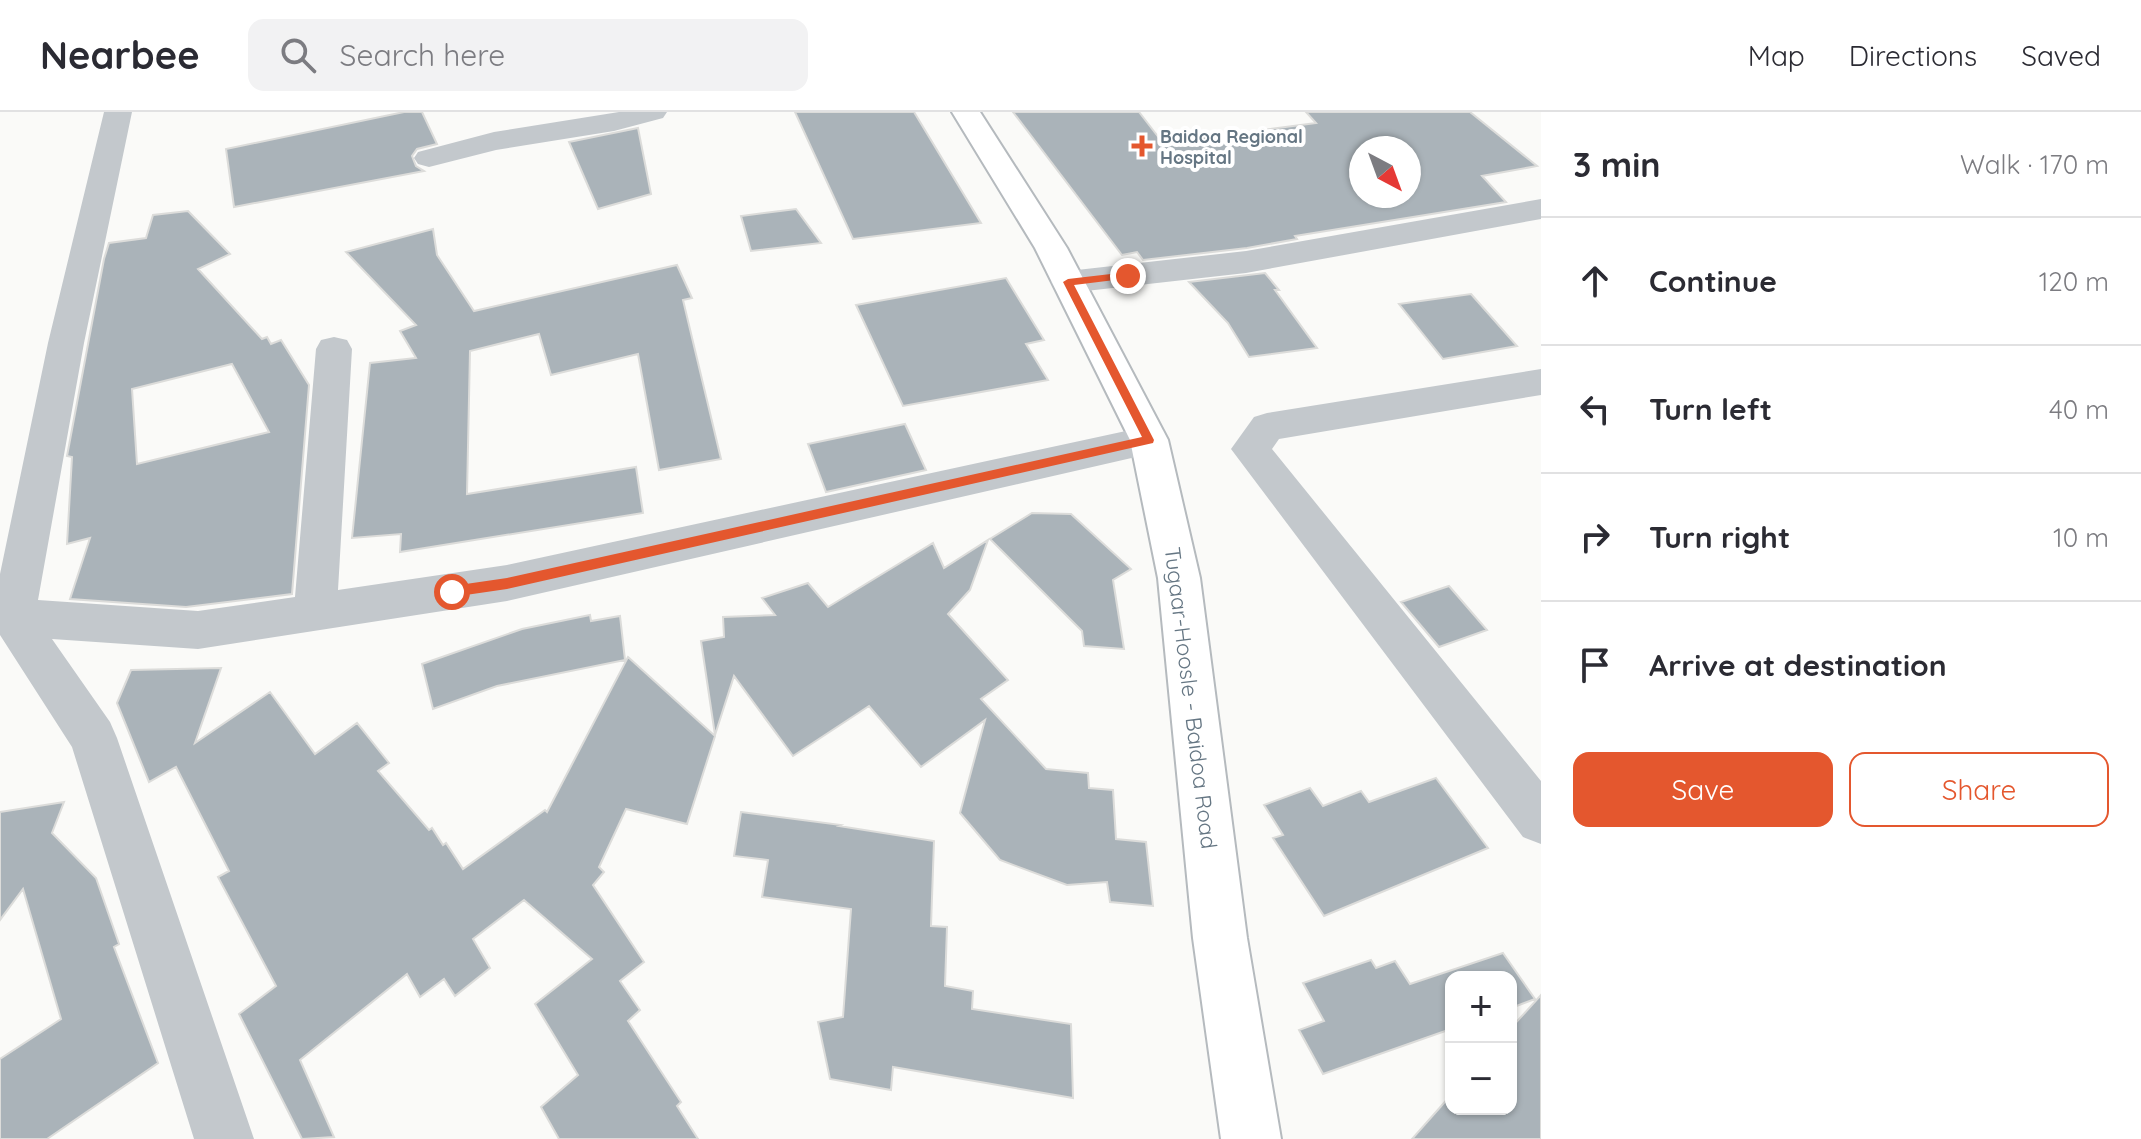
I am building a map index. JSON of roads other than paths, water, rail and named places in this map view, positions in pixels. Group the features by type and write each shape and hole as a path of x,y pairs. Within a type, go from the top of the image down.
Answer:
{"main road":[{"name":"Tugaar-Hoosle - Baidoa Road","path":"966,112 1068,282 1149,440 1179,578 1220,938 1251,1139"}],"street":[{"path":"118,112 7,616 93,738 224,1139"},
{"path":"429,158 494,141 614,122 653,112"},
{"path":"1068,282 1246,262 1541,209"},
{"path":"315,612 334,349"},
{"path":"1541,382 1267,427 1250,449 1541,820"},
{"path":"7,616 198,630 507,583 1149,440"}],"place":[{"name":"Baidoa Regional Hospital","path":"1142,146"}]}
